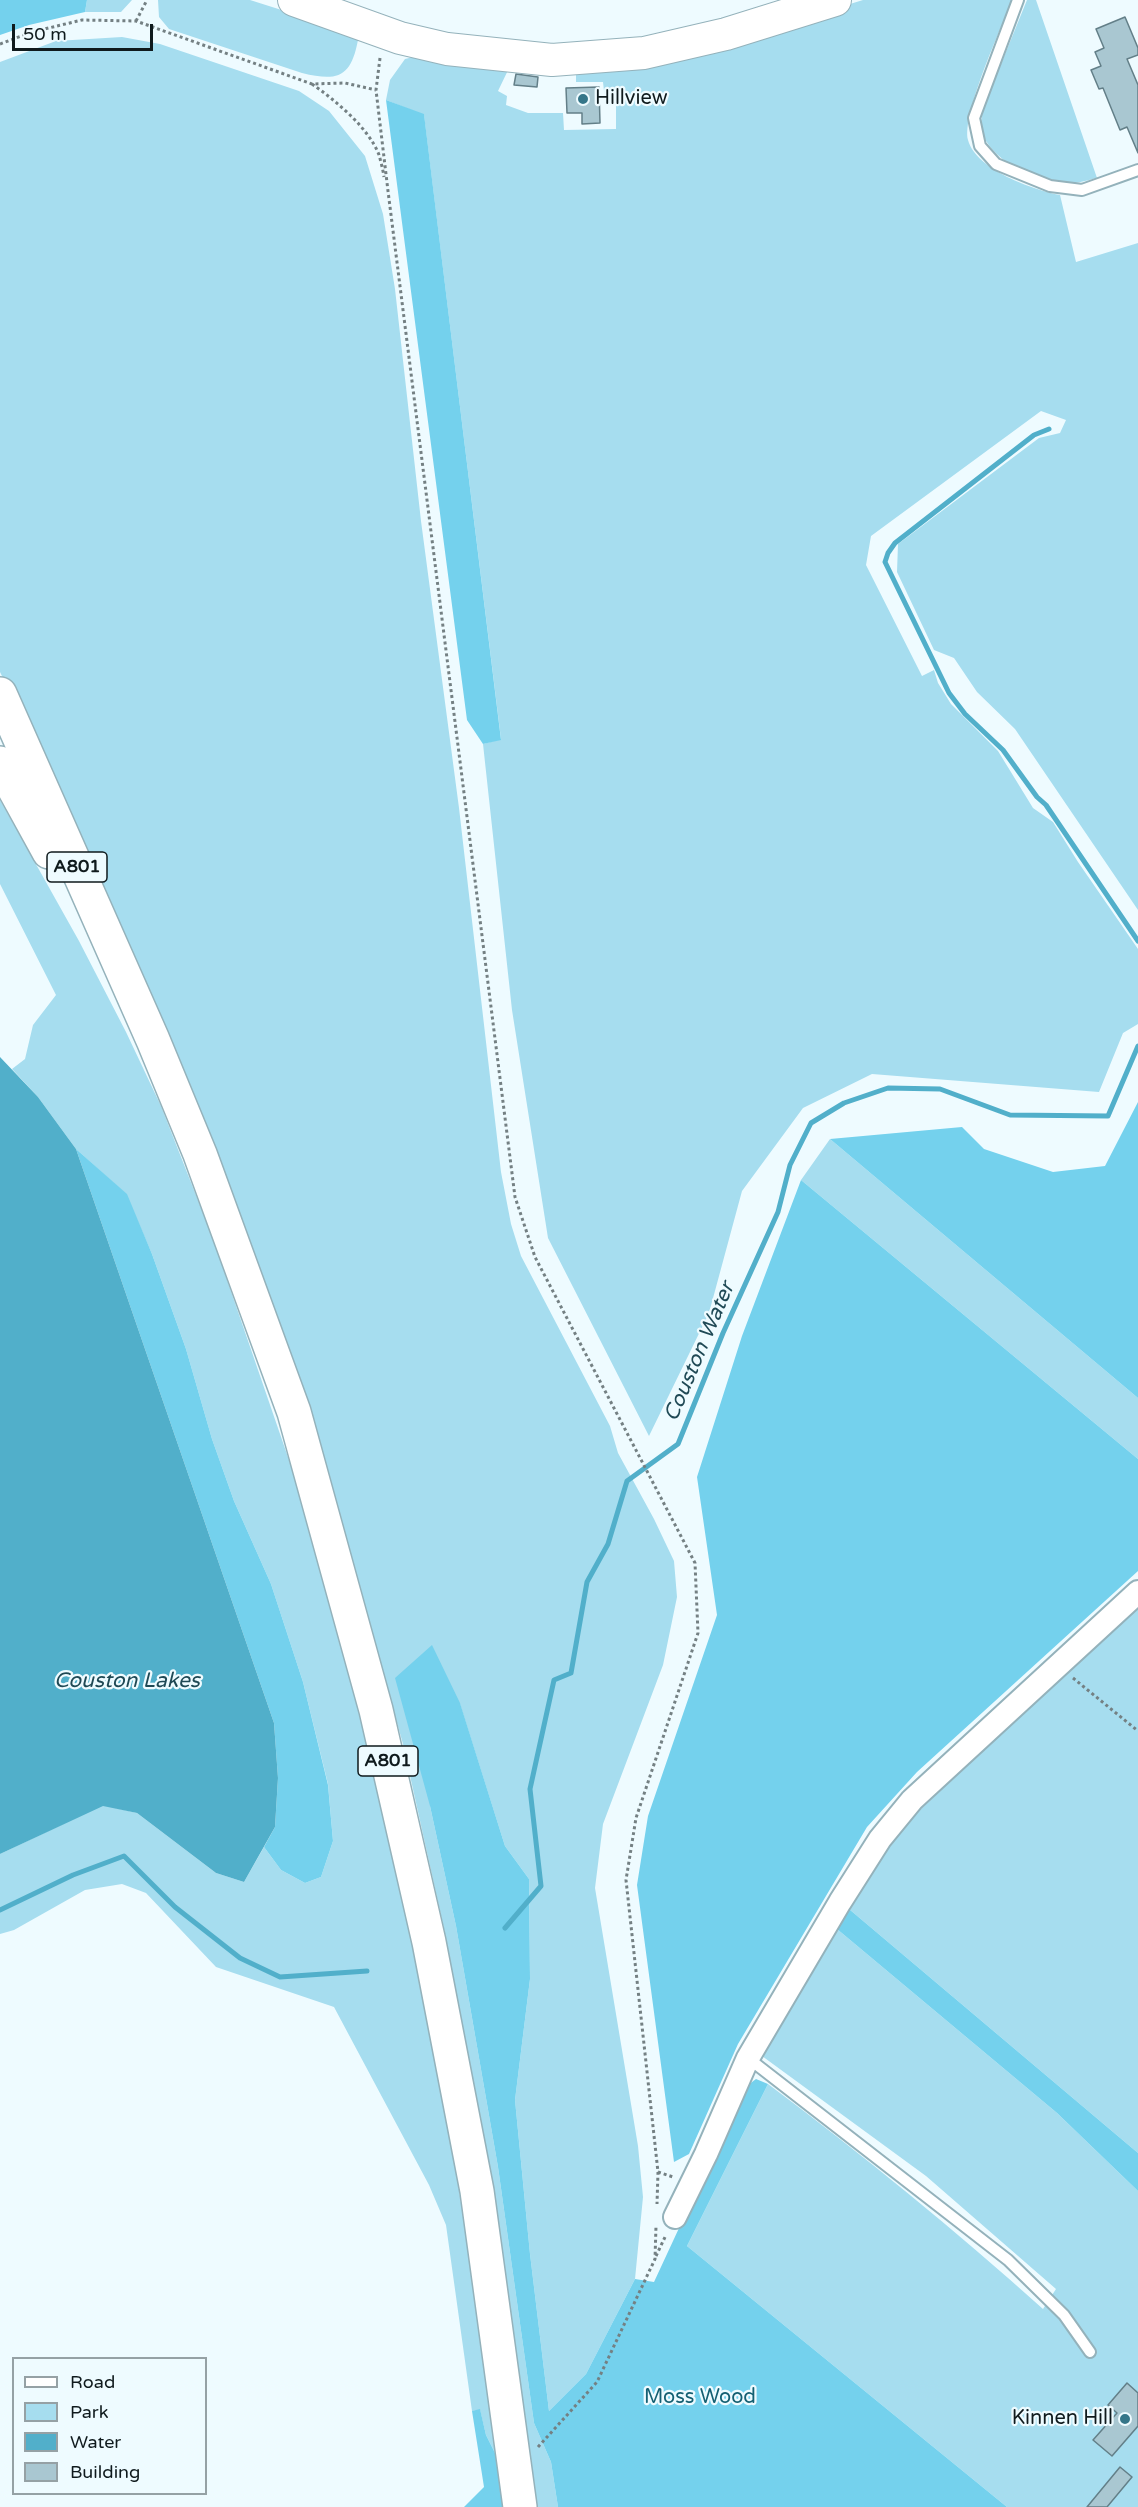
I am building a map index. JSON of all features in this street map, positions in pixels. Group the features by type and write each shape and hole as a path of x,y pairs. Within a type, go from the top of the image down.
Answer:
{"main road":[{"path":"294,0 336,7 400,38 447,49 552,60 644,53 726,34 835,0"},
{"name":"A801","path":"0,694 153,1040 200,1154 294,1412 376,1710 429,1942 477,2191 520,2507"},
{"name":"A801","path":"0,763 153,1040"}],"street":[{"path":"663,2212 748,2058 880,1839 912,1800 1138,1592"}],"lane":[{"path":"1018,0 974,118 980,146 996,164 1050,186 1082,190 1138,170"},
{"path":"748,2058 1008,2260 1064,2316 1090,2352"}],"path":[{"path":"136,21 147,0"},
{"path":"0,44 32,32 82,20 136,21 312,84 335,100 361,128 378,153 388,191"},
{"path":"312,84 345,83 376,90"},
{"path":"376,83 516,1197 535,1257 670,1511 695,1563 698,1633 636,1818 626,1880 663,2212 655,2259 597,2382 537,2448"},
{"path":"1056,1666 1138,1731"},
{"path":"655,2259 663,2212"}],"green space":[{"path":"0,0 87,0 85,12 29,25 0,35"},
{"path":"87,0 132,0 121,12 85,12"},
{"path":"158,0 250,0 351,32 358,40 351,62 341,74 325,77 314,76 169,29 159,17"},
{"path":"863,0 1012,0 976,91 968,127 968,140 973,151 982,161 1007,177 1036,189 1060,195 1076,262 1138,243 1138,910 1015,729 977,692 954,658 934,650 897,572 898,544 1039,438 1060,433 1066,420 1041,411 871,536 866,565 922,676 934,670 938,683 951,704 998,751 1033,808 1053,822 1138,949 1138,1024 1123,1033 1099,1092 872,1074 803,1108 742,1191 709,1313 649,1436 548,1238 512,1010 483,744 501,739 424,115 386,100 390,80 405,59 429,53 511,64 498,91 507,96 506,105 528,113 563,113 564,130 616,129 616,100 605,100 603,82 576,82 576,68 688,54"},
{"path":"1027,0 1036,0 1097,178 1061,184 1037,178 999,156 983,135 981,124 984,106"},
{"path":"122,37 160,44 299,91 329,111 365,156 383,214 395,289 421,521 459,808 501,1172 511,1224 521,1256 610,1426 618,1453 674,1561 677,1597 663,1665 603,1824 595,1888 638,2146 643,2197 635,2279 586,2374 549,2411 530,2254 515,2100 530,1979 529,1879 505,1846 460,1704 430,1806 456,1926 498,2167 534,2423 551,2462 558,2507 537,2507 472,2079 446,1938 403,1744 339,1518 190,1091 145,982 66,807 0,672 0,62 56,41"},
{"path":"386,100 424,114 501,740 483,744 467,720"},
{"path":"0,800 79,941 161,1106 212,1236 291,1466 359,1705 392,1837 453,2151 502,2467 486,2435 480,2410 472,2411 446,2225 429,2185 334,2007 216,1967 146,1893 122,1884 85,1890 14,1930 0,1934 0,1854 103,1805 137,1813 216,1873 244,1882 264,1847 281,1870 305,1883 321,1877 333,1841 328,1784 303,1682 271,1584 234,1501 212,1439 186,1349 152,1254 126,1194 76,1149 38,1097 12,1069 25,1059 33,1025 56,995 0,884"},
{"path":"1138,1102 1138,1398 830,1139 962,1127 984,1149 1053,1172 1105,1166"},
{"path":"830,1139 1138,1398 1138,1459 801,1180"},
{"path":"76,1149 127,1194 152,1254 186,1349 212,1439 234,1501 271,1584 303,1682 328,1785 333,1841 321,1877 305,1883 281,1870 264,1847 275,1827 278,1778 274,1723"},
{"path":"801,1180 1138,1459 1138,1571 917,1772 867,1827 738,2044 689,2154 674,2162 637,1885 648,1816 717,1615 697,1477 742,1336"},
{"path":"1138,1608 1138,2153 849,1909 883,1854 920,1810 1059,1678"},
{"name":"Moss Wood","path":"432,1645 460,1703 505,1846 529,1879 530,1979 515,2100 530,2254 549,2411 586,2374 635,2279 654,2282 744,2088 756,2079 768,2084 687,2246 1007,2507 558,2507 551,2462 534,2423 498,2167 456,1926 430,1806 395,1678"},
{"path":"849,1909 1138,2153 1138,2191 1057,2113 837,1929"},
{"path":"837,1929 1057,2113 1138,2191 1138,2507 1007,2507 687,2246 768,2084 908,2194 1043,2309 1056,2289 926,2176 762,2056"},
{"path":"480,2409 486,2435 502,2467 508,2507 464,2507 484,2487 472,2411"}],"water":[{"name":"Couston Lakes","path":"0,1057 38,1097 76,1149 274,1723 278,1778 275,1827 244,1882 216,1873 137,1813 103,1806 0,1854"}],"building":[{"path":"1125,17 1138,48 1138,55 1127,59 1138,85 1138,153 1127,127 1120,130 1103,88 1099,89 1091,70 1101,66 1095,52 1104,48 1096,29"},
{"path":"516,74 538,77 537,87 514,85"},
{"name":"Hillview","path":"599,87 600,123 582,124 582,113 567,113 566,88"},
{"name":"Kinnen Hill","path":"1127,2383 1138,2393 1138,2426 1112,2456 1093,2440 1117,2413 1108,2405"},
{"path":"1120,2467 1132,2477 1107,2507 1087,2507"}],"waterway":[{"path":"1049,429 1034,435 895,543 885,562 949,693 965,714 1003,750 1037,797 1046,805 1138,941"},
{"name":"Couston Water","path":"505,1928 541,1886 530,1789 554,1680 571,1673 587,1582 608,1544 627,1481 678,1444 723,1333 778,1212 790,1165 811,1123 844,1103 888,1088 940,1089 1010,1115 1108,1116 1138,1046"},
{"name":"Couston Water","path":"0,1910 73,1875 124,1856 175,1907 240,1958 280,1977 367,1971"}],"place":[{"name":"Hillview","path":"583,99"},
{"name":"Kinnen Hill","path":"1125,2419"}]}
